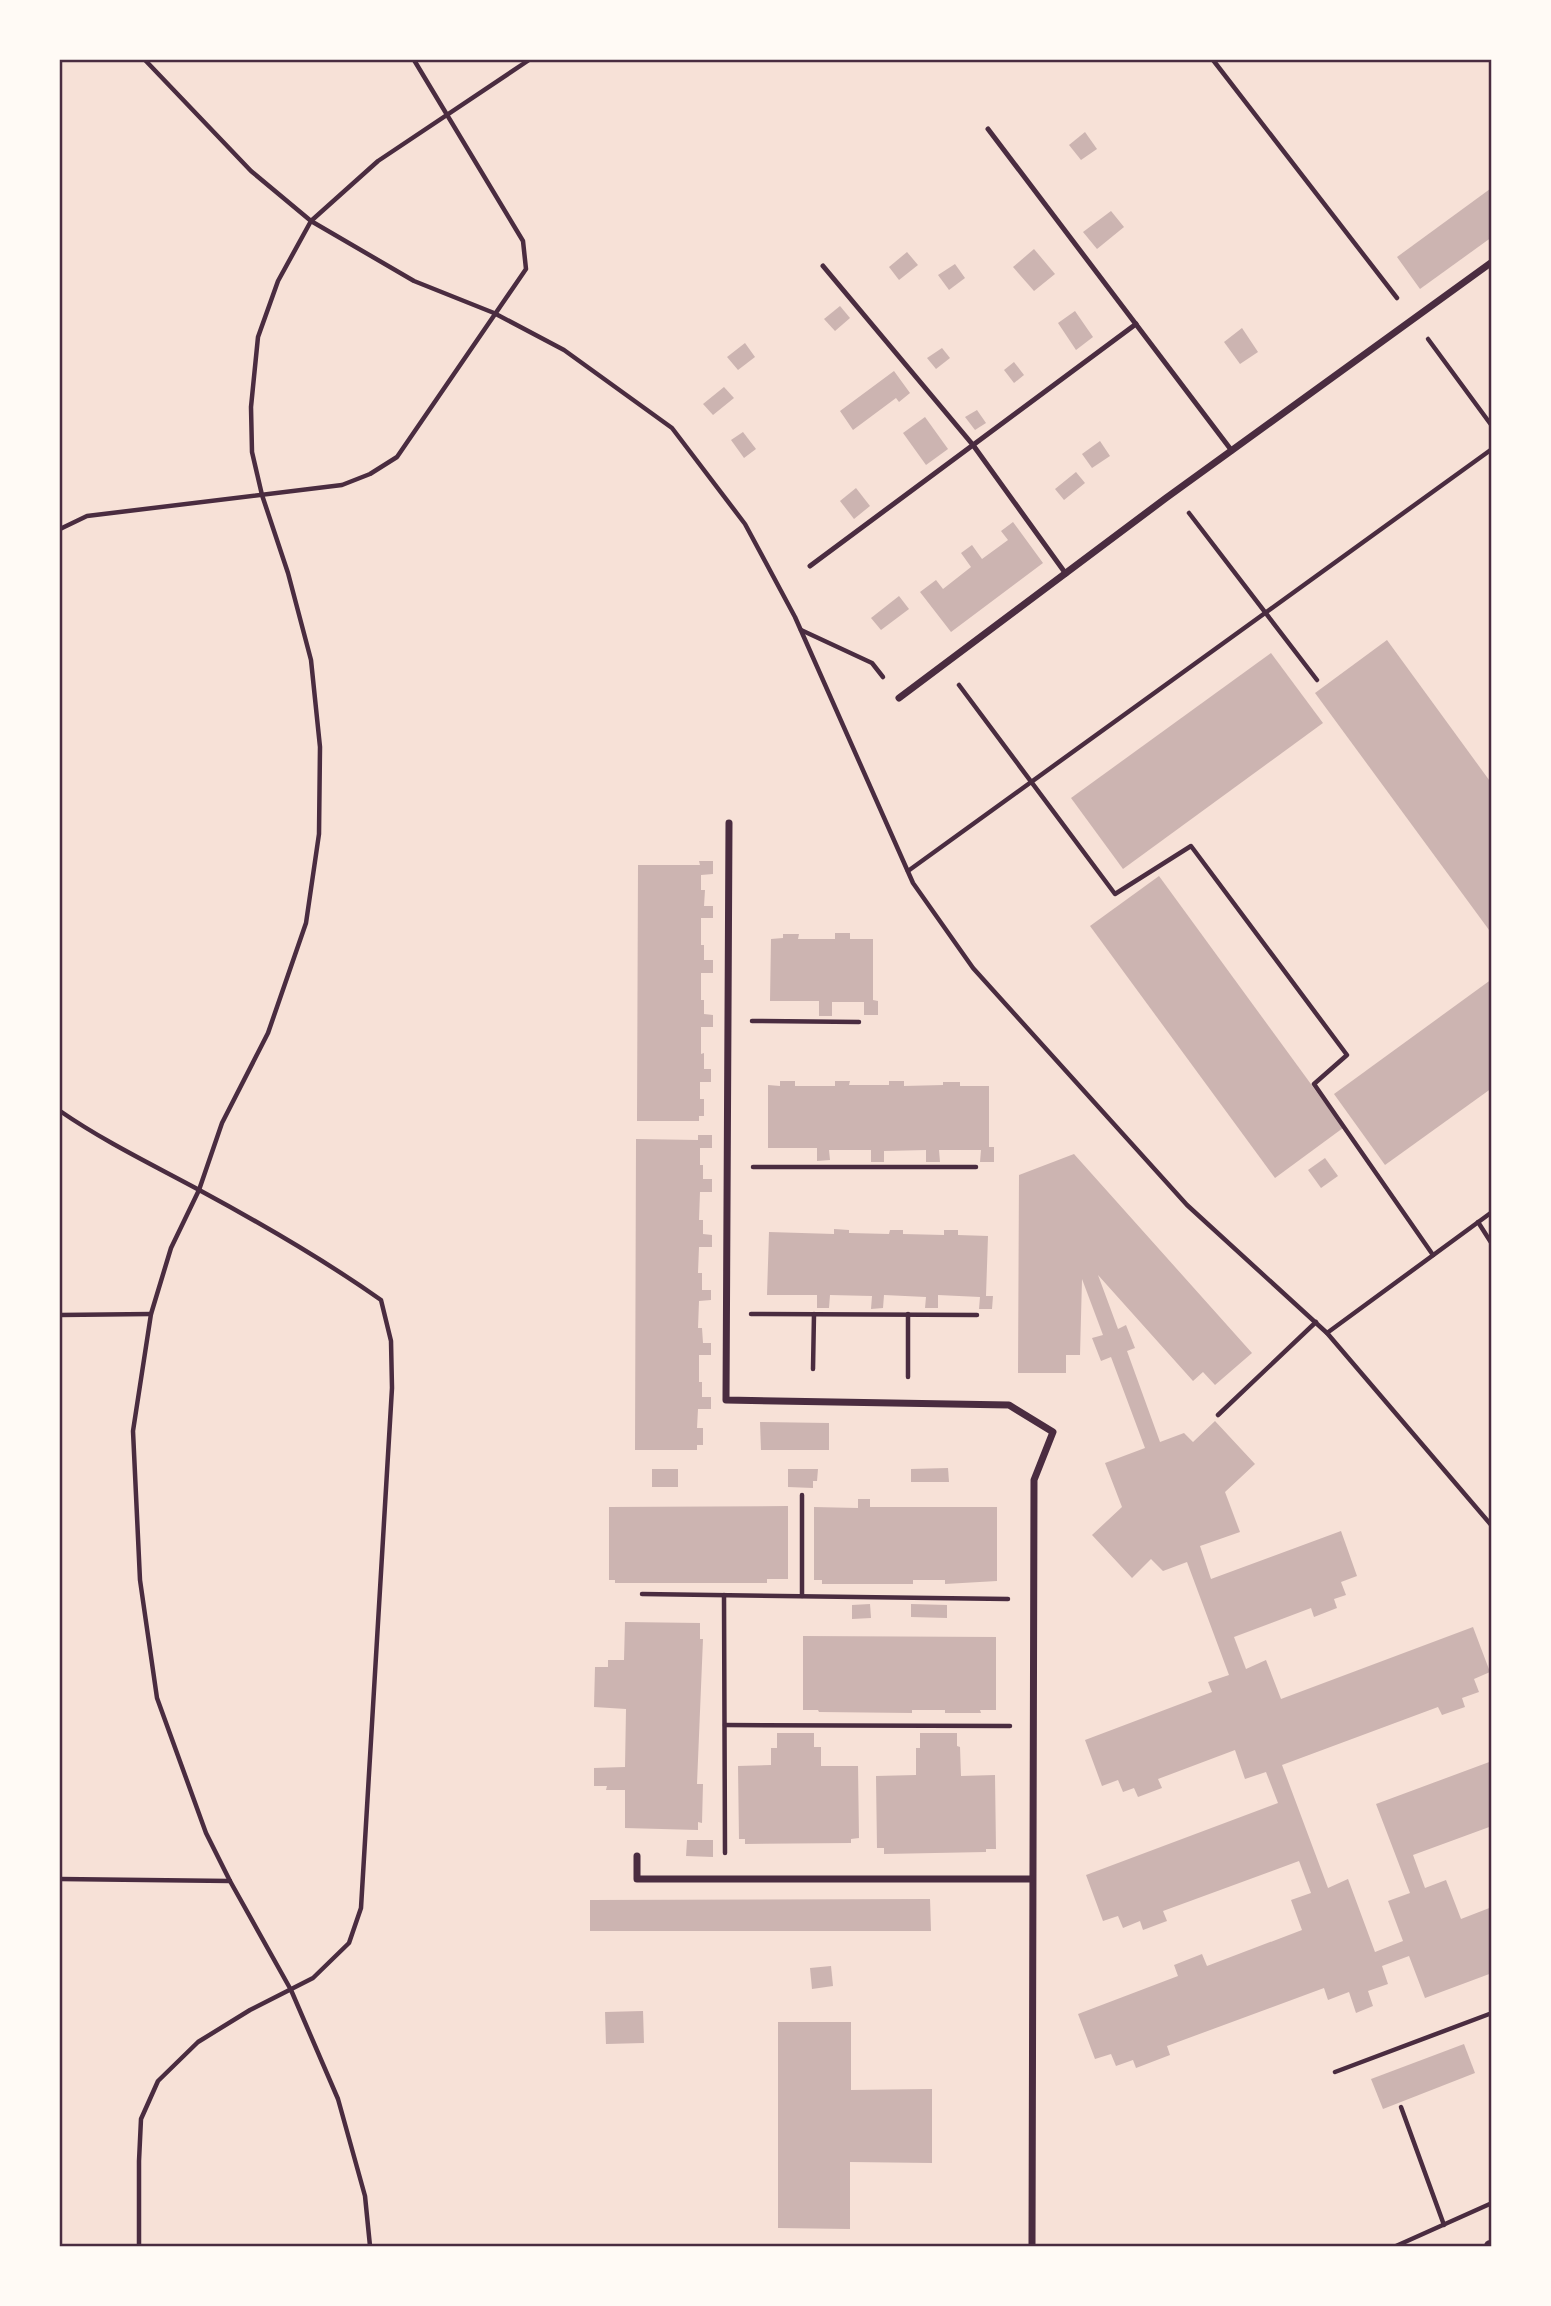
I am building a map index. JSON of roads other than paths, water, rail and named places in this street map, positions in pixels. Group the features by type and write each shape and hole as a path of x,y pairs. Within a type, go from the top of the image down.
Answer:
{"street":[{"path":"899,698 1174,493 1492,262"},
{"path":"729,823 726,1400 1009,1405 1053,1432 1034,1480 1032,2246"},
{"path":"636,1856 637,1879 1031,1879"}],"lane":[{"path":"989,129 1232,452"},
{"path":"823,266 973,445 1066,574"},
{"path":"810,566 1136,324"}]}
